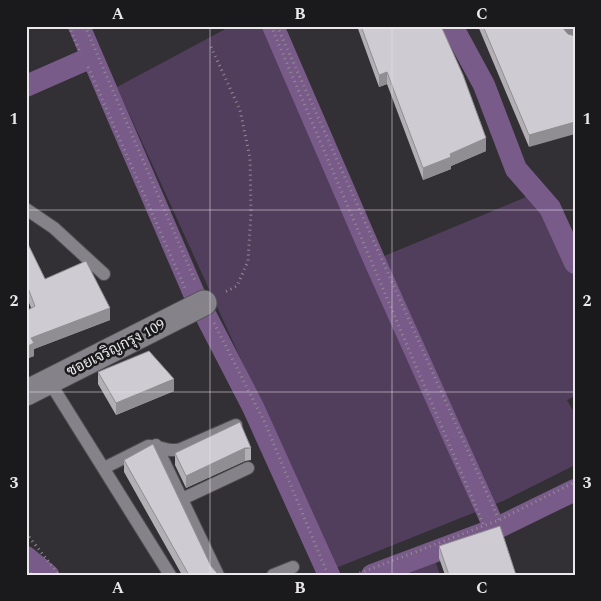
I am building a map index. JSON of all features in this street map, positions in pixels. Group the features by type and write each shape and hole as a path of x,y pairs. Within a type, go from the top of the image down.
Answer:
{"street":[{"name":"ซอยเจริญกรุง 109","path":"26,392 201,305"}],"lane":[{"path":"26,209 54,228 104,274"},
{"path":"49,381 170,575"},
{"path":"104,468 148,446 156,445 172,452 236,424"},
{"path":"156,445 218,575"},
{"path":"182,499 248,468"},
{"path":"273,575 293,567"}],"path":[{"path":"69,26 80,52"},
{"path":"84,26 201,305 265,423 328,575"},
{"path":"271,26 484,526"},
{"path":"277,26 498,521 499,530"},
{"path":"201,305 237,286 248,261 252,212 250,158 240,110 211,47"},
{"path":"88,67 190,298 201,305"},
{"path":"355,575 498,521 575,482"},
{"path":"26,533 59,575"},
{"path":"26,570 32,575"}],"shaded area":[{"path":"231,26 276,26 377,259 543,190 575,248 575,396 567,400 575,414 575,465 503,501 336,568 117,87"},
{"path":"434,557 440,575 393,575"}],"building":[{"path":"361,26 441,26 463,75 486,138 450,154 451,157 423,168 387,72 379,75"},
{"path":"483,26 561,26 568,34 575,36 575,122 529,135"},
{"path":"26,240 45,279 86,261 110,308 31,338 34,343 26,347 26,311 35,306 26,283"},
{"path":"149,351 174,379 116,403 98,372"},
{"path":"240,422 251,448 245,448 186,476 175,453"},
{"path":"153,444 211,566 217,573 213,575 189,575 124,460"},
{"path":"500,526 516,575 449,575 439,546"}],"waterway":[{"path":"79,26 195,296"},
{"path":"273,26 376,264 495,529"},
{"path":"452,26 484,85 516,169 550,208 575,263"},
{"path":"26,86 92,57"},
{"path":"207,318 253,407 329,575"},
{"path":"372,575 495,529 575,490"},
{"path":"26,557 48,575"}]}
